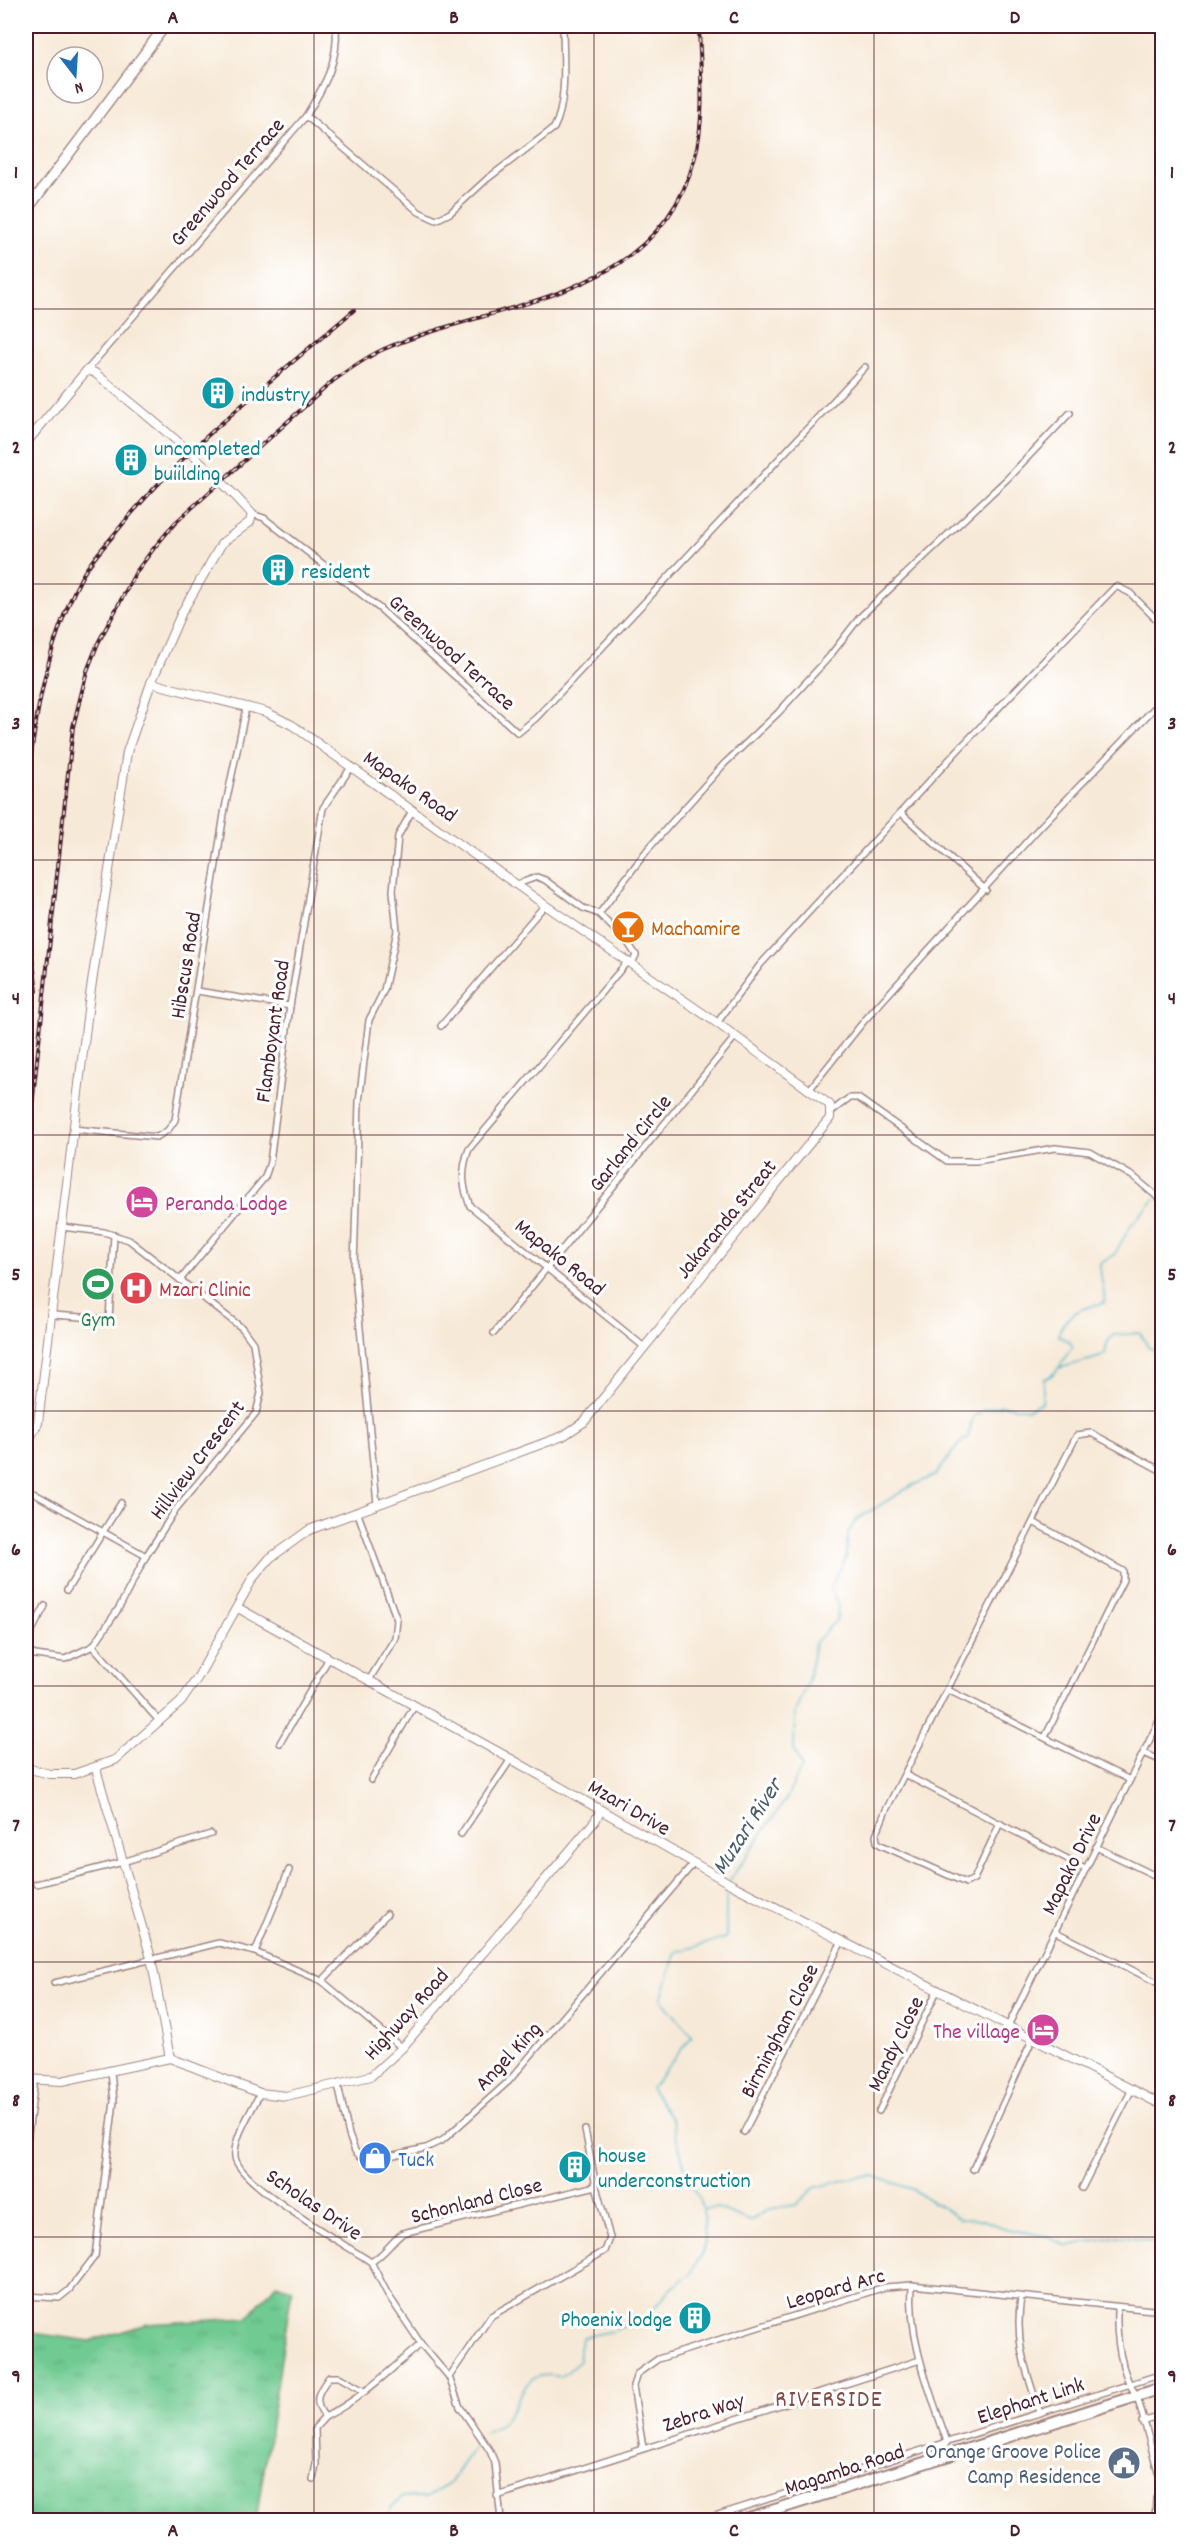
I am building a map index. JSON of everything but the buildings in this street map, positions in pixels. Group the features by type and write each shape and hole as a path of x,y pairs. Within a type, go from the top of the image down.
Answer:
{"highway":[{"name":"Magamba Road","path":"743,2520 1162,2388"}],"main road":[{"path":"26,212 165,26"}],"street":[{"path":"306,116 330,77 336,56 336,26"},
{"name":"Greenwood Terrace","path":"26,443 306,116 419,212 436,220 450,213 487,179 554,128 558,120 563,80 563,26"},
{"name":"Greenwood Terrace","path":"87,370 95,373 190,452 221,480 252,514 264,518 379,608 518,733 536,718 714,531 865,367"},
{"path":"599,914 648,849 724,764 778,713 822,665 860,617 1007,479 1070,413"},
{"path":"26,1445 38,1423 53,1314 72,1129 127,752 151,683 182,612 210,560 222,543 250,522 252,514"},
{"path":"717,1023 760,965 1116,585 1130,593 1162,625"},
{"name":"Mapako Road","path":"151,683 266,712 291,725 352,766 545,905 717,1023 830,1105 832,1111"},
{"path":"809,1090 864,1021 986,891 1040,827 1162,700"},
{"name":"Hibscus Road","path":"72,1129 157,1137 168,1130 175,1120 225,808 246,708"},
{"name":"Flamboyant Road","path":"180,1280 265,1177 270,1162 290,1006 323,808 352,766"},
{"path":"376,1504 354,1266 359,1102 369,1020 384,990 397,931 393,891 399,836 412,809"},
{"path":"902,814 986,891"},
{"path":"518,884 537,877 583,909 599,914 628,943 636,955 630,962"},
{"path":"441,1026 545,905"},
{"name":"Mapako Road","path":"630,962 469,1149 463,1166 463,1189 470,1206 643,1346"},
{"path":"197,991 290,1006"},
{"name":"Garland Circle","path":"494,1333 549,1269 735,1037"},
{"path":"832,1111 849,1098 858,1098 947,1161 977,1161 1056,1148 1090,1152 1134,1177 1162,1201"},
{"name":"Jakaranda Streat","path":"238,1608 253,1578 270,1558 309,1530 563,1436 584,1422 643,1346 822,1128 832,1111"},
{"name":"Hillview Crescent","path":"62,1227 114,1235 129,1240 242,1328 253,1343 261,1393 256,1413 176,1509 146,1556 119,1608 93,1646"},
{"path":"53,1314 109,1319 114,1235"},
{"path":"1000,1823 974,1879 966,1883 881,1845 877,1842 876,1835 886,1810 906,1775 1077,1436 1082,1433 1091,1433 1162,1471"},
{"path":"26,1489 146,1556"},
{"path":"67,1590 121,1503"},
{"path":"357,1511 397,1620 395,1638 369,1680"},
{"path":"1033,1522 1123,1571 1123,1580 1045,1737"},
{"path":"26,1642 45,1606"},
{"path":"26,1768 50,1774 74,1774 116,1760 181,1702 238,1608"},
{"name":"Mzari Drive","path":"238,1608 511,1759 717,1877 841,1943 938,1989 1162,2105"},
{"path":"26,1651 35,1655 65,1659 93,1646 160,1722"},
{"path":"280,1743 328,1658"},
{"path":"948,1690 1130,1780"},
{"path":"371,1780 415,1706"},
{"name":"Mapako Drive","path":"1008,2026 1162,1715"},
{"path":"1144,1753 1162,1761"},
{"path":"461,1834 511,1759"},
{"path":"26,2079 62,2081 170,2058 150,1958 96,1768"},
{"path":"906,1775 1085,1868"},
{"name":"Highway Road","path":"170,2058 260,2093 286,2096 371,2076 402,2048 595,1821 601,1810"},
{"path":"36,1884 123,1862 211,1834"},
{"path":"1096,1847 1162,1880"},
{"name":"Angel King","path":"338,2085 349,2135 355,2151 360,2156 380,2158 426,2148 443,2140 509,2081 694,1863"},
{"path":"255,1952 289,1870"},
{"path":"322,1981 387,1914"},
{"path":"1056,1932 1162,1985"},
{"path":"54,1983 219,1943 255,1952 322,1981 402,2048"},
{"name":"Birmingham Close","path":"744,2132 841,1943"},
{"name":"Mandy Close","path":"879,2111 938,1989"},
{"path":"973,2169 1033,2038"},
{"path":"26,2296 59,2298 69,2290 95,2256 114,2101 111,2072"},
{"path":"26,2150 35,2080"},
{"path":"1082,2188 1132,2090"},
{"name":"Scholas Drive","path":"260,2093 235,2145 235,2159 241,2171 266,2193 371,2262"},
{"path":"448,2377 491,2316 605,2251 610,2238 596,2186 585,2130"},
{"name":"Schonland Close","path":"371,2262 403,2233 596,2186"},
{"path":"371,2262 387,2293 421,2344 448,2377 460,2408 492,2457 501,2520"},
{"path":"912,2285 910,2314 920,2360 947,2442 939,2457"},
{"name":"Leopard Arc","path":"643,2448 633,2386 637,2374 658,2359 885,2287 912,2285 1162,2311"},
{"path":"1021,2297 1017,2324 1022,2356 1040,2413"},
{"path":"1117,2308 1116,2328 1128,2385 1137,2396 1162,2486"},
{"path":"313,2480 316,2464 315,2428 325,2416 344,2407 421,2344"},
{"name":"Zebra Way","path":"497,2496 920,2360"},
{"name":"Elephant Link","path":"702,2520 1162,2374"},
{"path":"325,2416 318,2408 317,2393 329,2377 339,2377 364,2391"},
{"path":"1143,2422 1162,2416"},
{"path":"1155,2520 1156,2498 1162,2492"}],"green space":[{"path":"276,2284 292,2289 256,2520 26,2520 26,2332 90,2341 147,2324 247,2318"}],"waterway":[{"name":"Muzari River","path":"729,1881 786,1799 802,1767 794,1751 795,1712 808,1681 815,1643 837,1619 838,1604 830,1588 846,1558 848,1533 856,1520 911,1486 936,1475 959,1444 968,1437 973,1417 983,1410 1002,1405 1028,1409 1042,1402 1044,1379 1057,1370 1073,1347 1069,1341 1058,1336 1064,1322 1075,1313 1104,1303 1100,1264 1114,1255 1131,1225 1155,1199"},
{"path":"1060,1368 1105,1354 1107,1343 1113,1335 1140,1333 1149,1348 1162,1352"},
{"name":"Muzari River","path":"484,2433 501,2424 529,2382 547,2375 561,2377 580,2361 579,2347 583,2337 613,2331 648,2316 671,2288 689,2275 702,2254 705,2240 703,2209 685,2168 672,2120 651,2088 692,2036 661,1999 676,1952 726,1938 726,1885"},
{"path":"704,2209 717,2208 750,2221 769,2209 796,2205 814,2188 851,2178 873,2176 912,2189 961,2219 983,2220 1007,2229 1046,2236 1067,2246 1118,2236 1162,2243"},
{"path":"386,2520 391,2508 402,2497 426,2497 449,2484 477,2442"},
{"name":"Muzari River","path":"26,2517 38,2520"},
{"name":"Muzari River","path":"54,2520 62,2520"}],"railway":[{"path":"26,1162 73,727 87,671 98,643 136,572 175,523 334,380 358,363 384,349 429,333 569,289 611,268 647,241 676,205 695,157 701,108 699,26"},
{"path":"26,798 37,713 50,658 69,604 89,566 143,500 171,471 230,415 354,310"},
{"path":"26,914 37,991"}],"place":[{"name":"industry","path":"218,393"},
{"name":"uncompleted buiilding","path":"131,460"},
{"name":"resident","path":"278,570"},
{"name":"Machamire","path":"628,927"},
{"name":"Peranda Lodge","path":"142,1202"},
{"name":"Gym","path":"98,1284"},
{"name":"Mzari Clinic","path":"136,1288"},
{"name":"The village","path":"1043,2030"},
{"name":"Tuck","path":"375,2158"},
{"name":"house underconstruction","path":"575,2167"},
{"name":"Phoenix lodge","path":"695,2318"},
{"name":"Orange Groove Police Camp Residence","path":"1124,2463"}],"district":[{"name":"RIVERSIDE","path":"829,2398"}]}
